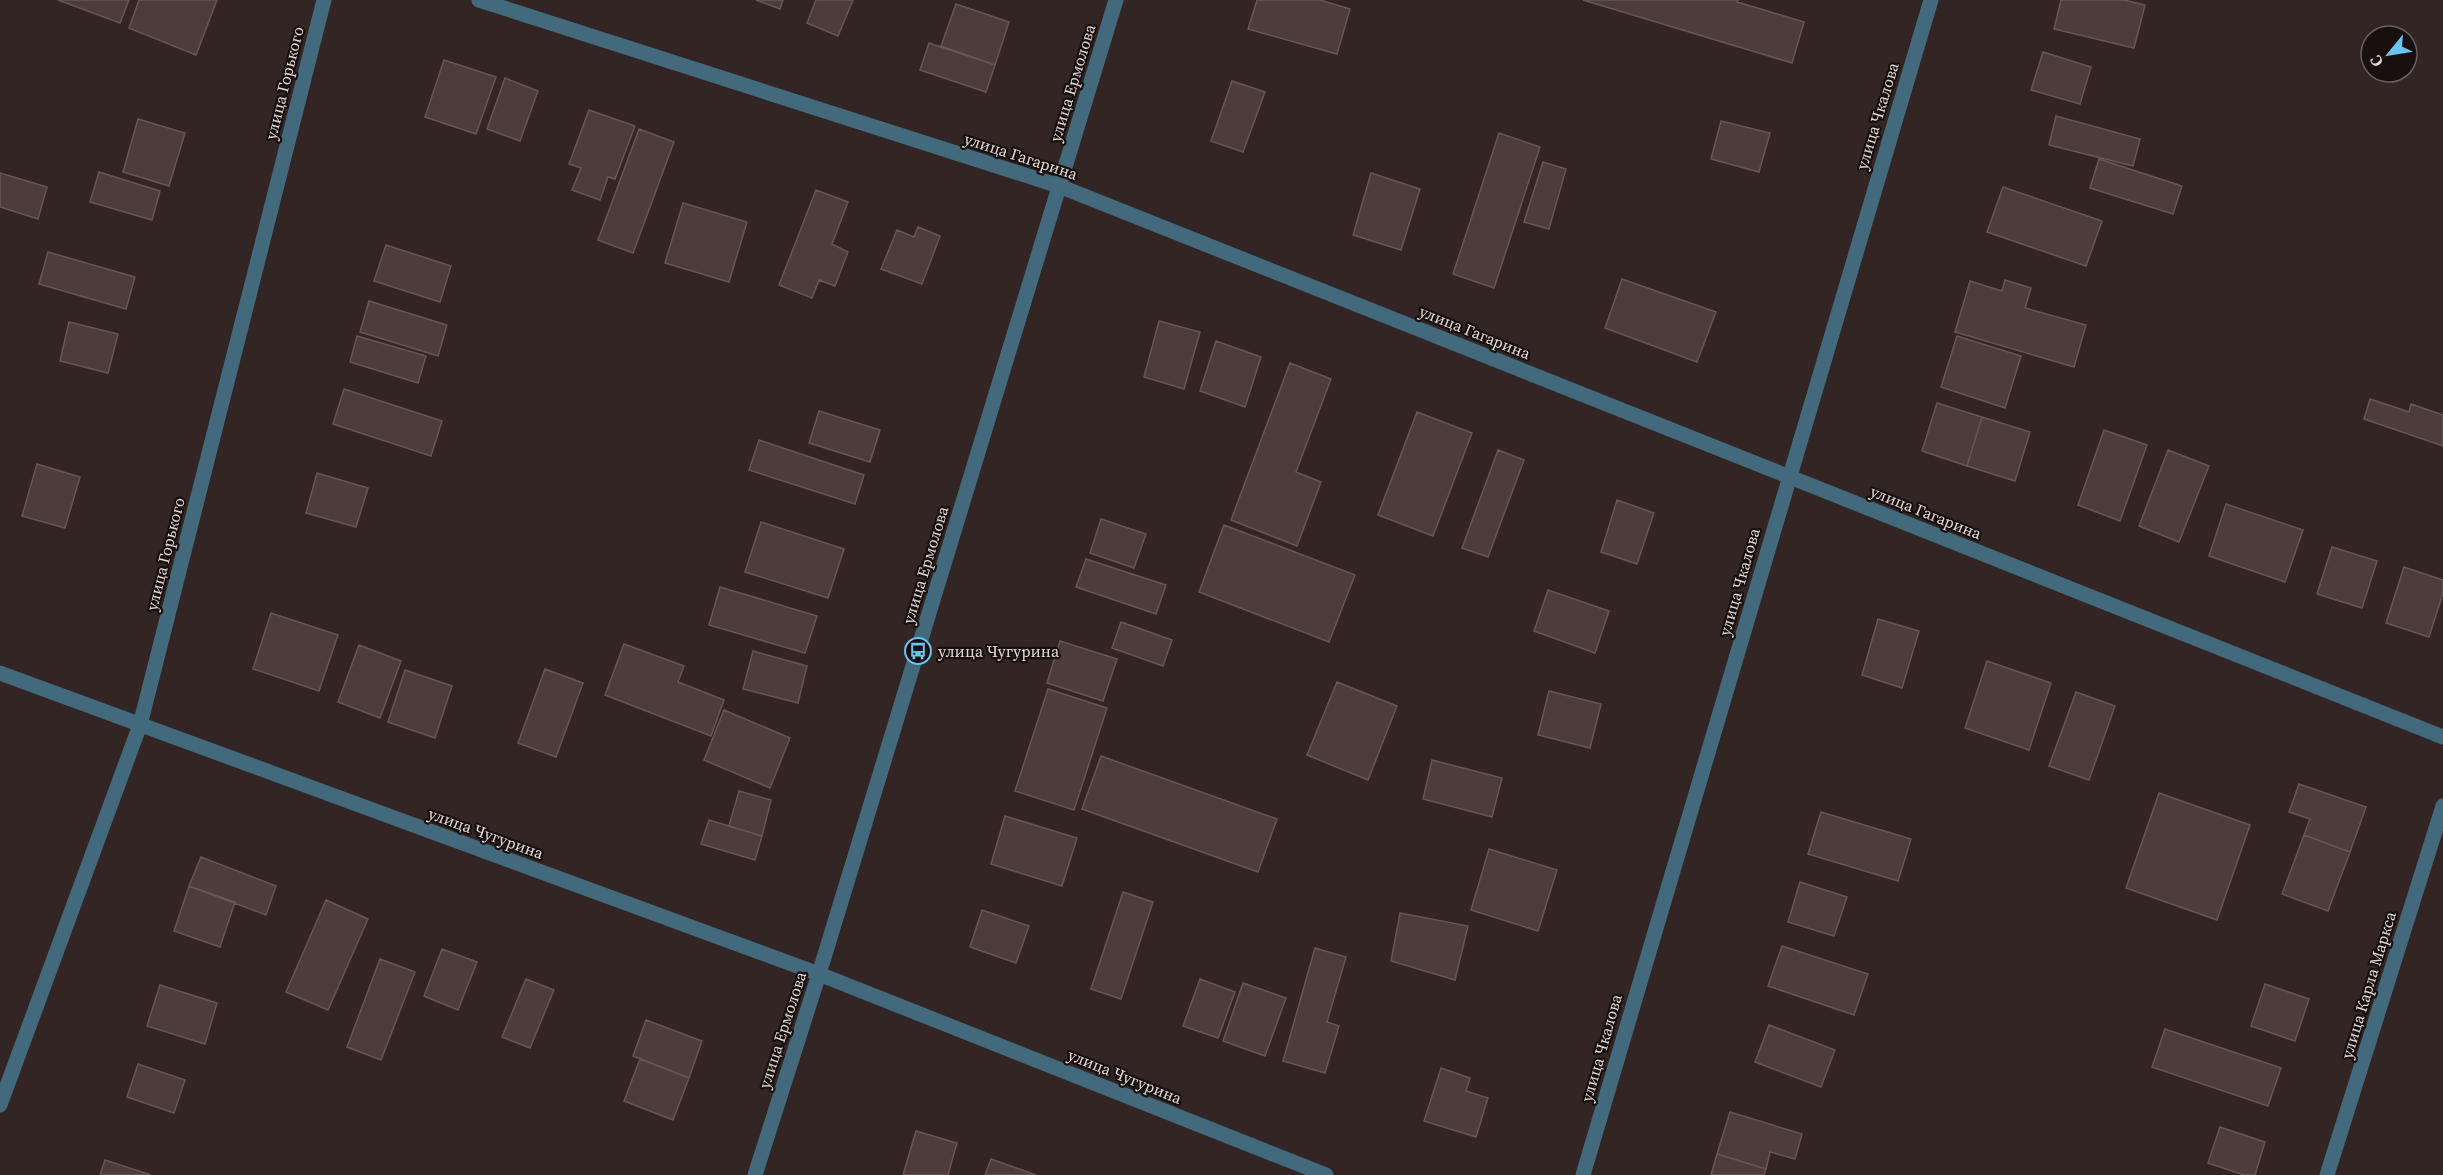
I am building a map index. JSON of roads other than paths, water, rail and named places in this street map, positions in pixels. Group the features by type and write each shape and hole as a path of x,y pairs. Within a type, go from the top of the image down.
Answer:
{"street":[{"name":"улица Горького","path":"0,1105 140,725 324,0"},
{"name":"улица Гагарина","path":"479,0 1059,186 2443,737"},
{"name":"улица Ермолова","path":"755,1175 819,974 1116,0"},
{"name":"улица Чкалова","path":"1583,1175 1788,476 1931,0"},
{"name":"улица Чугурина","path":"0,673 819,974 1326,1175"},
{"name":"улица Карла Маркса","path":"2327,1175 2443,806"}],"place":[{"name":"улица Чугурина","path":"918,651"}]}
